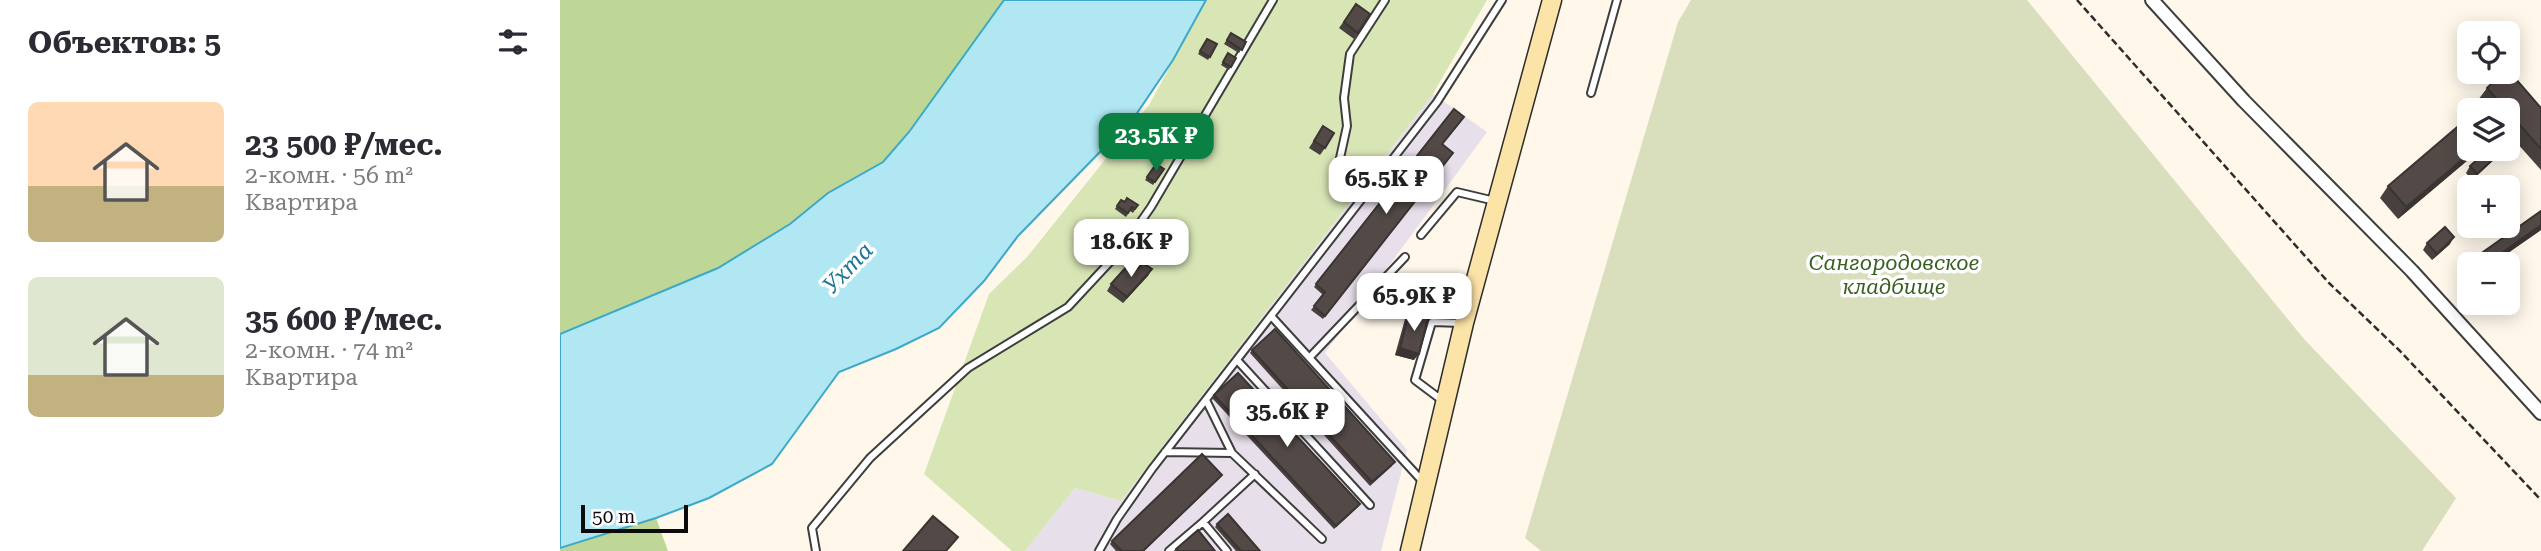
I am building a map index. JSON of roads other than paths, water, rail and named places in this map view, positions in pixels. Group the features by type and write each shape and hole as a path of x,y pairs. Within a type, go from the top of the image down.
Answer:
{"street":[{"path":"1410,551 1464,323 1552,0"},
{"path":"2152,0 2244,101 2412,271 2541,414"}],"lane":[{"path":"816,551 812,528 870,458 968,368 1068,307 1121,250 1152,208 1273,0"},
{"path":"1374,184 1340,158 1347,126 1344,98 1350,54 1385,0"},
{"path":"1099,551 1117,519 1165,452 1437,102 1502,0"},
{"path":"1591,93 1617,0"},
{"path":"1421,235 1457,192 1497,201"},
{"path":"1310,358 1405,257"},
{"path":"1271,316 1425,485"},
{"path":"1446,404 1415,380 1432,322 1464,323"},
{"path":"1237,360 1370,505"},
{"path":"1206,400 1232,453 1322,539"},
{"path":"1165,452 1232,453"},
{"path":"1169,551 1255,474"},
{"path":"1203,522 1227,551"}],"water":[{"name":"Ухта","path":"1004,0 1206,0 1173,60 1135,116 1018,236 984,281 939,328 839,372 772,464 709,498 560,548 560,334 718,268 790,224 828,193 883,162 909,132"}],"park label":[{"name":"Сангородовское кладбище","path":"1894,275"}]}
